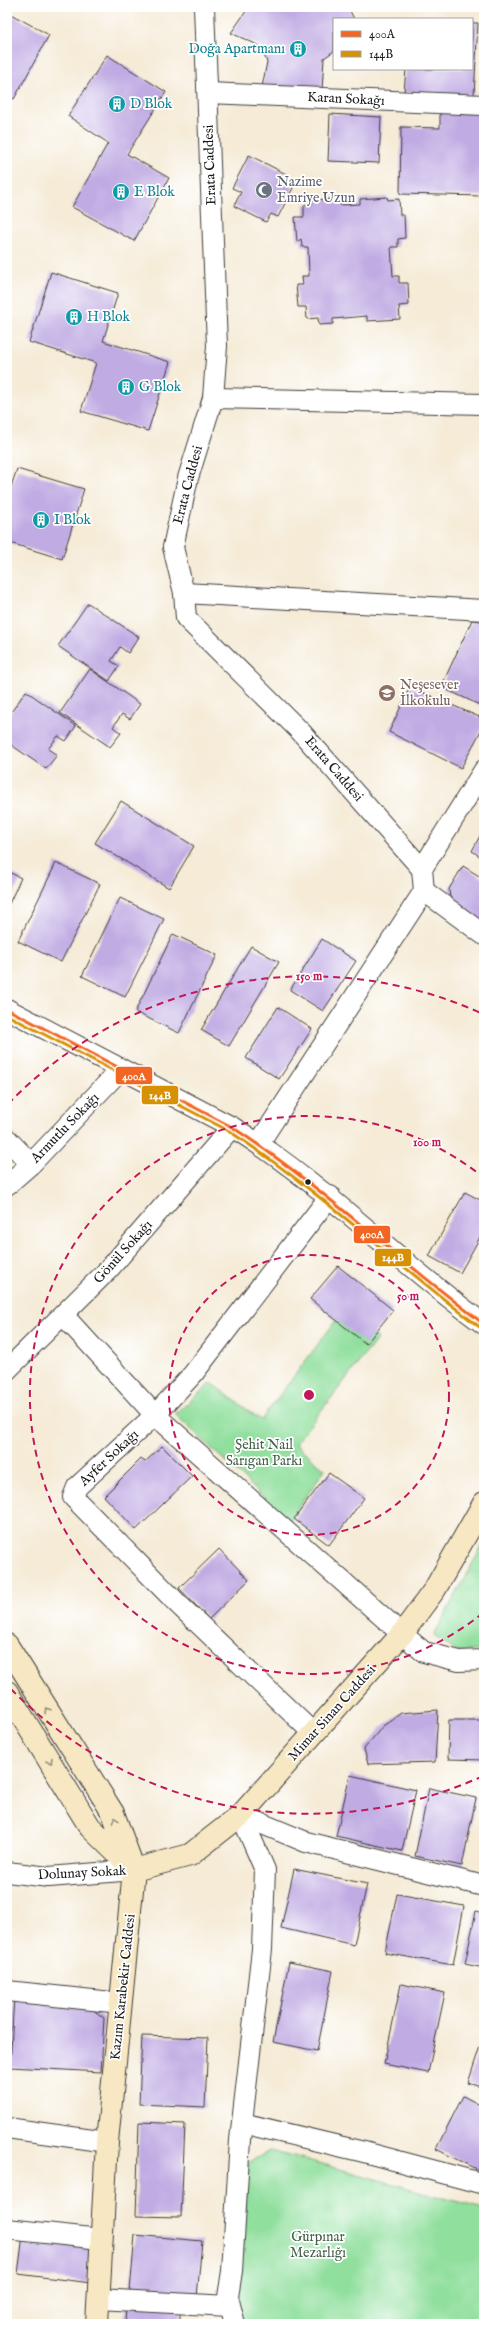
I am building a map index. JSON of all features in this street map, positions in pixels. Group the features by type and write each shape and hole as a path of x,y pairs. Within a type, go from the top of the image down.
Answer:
{"street":[{"name":"Erata Caddesi","path":"204,7 217,346 213,398 188,478 173,547 184,593 186,618 302,732 422,869"},
{"name":"Karan Sokağı","path":"208,93 484,106"},
{"path":"213,398 484,404"},
{"path":"184,593 484,610"},
{"path":"259,1143 424,892 422,869 484,770"},
{"path":"424,892 484,935"},
{"path":"7,1009 232,1127 259,1143 330,1196 442,1294 484,1324"},
{"name":"Armutlu Sokağı","path":"7,1185 31,1164 121,1069"},
{"name":"Gönül Sokağı","path":"7,1370 64,1316 108,1270 232,1127"},
{"path":"7,1139 31,1164"},
{"name":"Ayfer Sokağı","path":"313,1733 178,1604 73,1497 77,1487 155,1415 193,1374 330,1196"},
{"path":"64,1316 155,1415 402,1634 424,1652 459,1660 484,1660"},
{"name":"Mimar Sinan Caddesi","path":"134,1870 190,1855 241,1815 402,1634 435,1590 484,1503"},
{"path":"7,1645 113,1813 134,1870"},
{"path":"7,1692 90,1827 134,1870"},
{"path":"241,1815 306,1842 484,1886"},
{"path":"98,2299 232,2315 242,2123 262,1949 265,1870 241,1815"},
{"name":"Dolunay Sokak","path":"7,1872 49,1877 134,1870"},
{"name":"Kazım Karabekir Caddesi","path":"97,2324 100,2239 107,2142 134,1870"},
{"path":"7,1991 121,2003"},
{"path":"242,2123 364,2152 484,2184"},
{"path":"7,2128 107,2142"},
{"path":"7,2229 100,2239"}],"green space":[{"name":"Şehit Nail Sarıgan Parkı","path":"340,1315 378,1338 295,1444 325,1469 289,1521 175,1414 211,1383 261,1420"},
{"path":"484,1542 484,1650 457,1652 434,1635"},
{"name":"Gürpınar Mezarlığı","path":"271,2150 484,2209 484,2324 244,2324 235,2298 248,2163"}],"building":[{"name":"Doğa Apartmanı","path":"249,7 348,7 354,18 333,18 333,52 324,58 322,90 262,87 267,62 260,46 231,33"},
{"path":"7,12 49,35 14,99 7,95"},
{"path":"473,23 478,23 474,95 404,92 406,70 473,70"},
{"path":"107,55 166,92 127,154 169,178 134,241 72,207 108,143 68,116"},
{"path":"440,111 484,111 484,196 400,194 401,127 440,128"},
{"path":"330,114 381,117 379,163 328,161"},
{"name":"Nazime Emriye Uzun","path":"249,155 288,175 286,180 293,188 278,217 271,214 266,222 234,206 241,192 232,188"},
{"path":"387,197 388,200 399,199 400,215 404,215 405,238 398,239 398,247 391,247 393,276 399,276 399,283 408,283 409,305 399,306 400,319 367,321 367,316 333,319 333,324 319,325 318,318 307,319 306,307 298,307 296,285 303,285 302,276 309,276 308,247 302,247 301,239 297,242 295,217 304,217 304,205 312,204 311,200 339,199 340,205 360,204 360,199"},
{"path":"51,272 118,293 103,341 170,362 148,431 81,411 96,363 29,342"},
{"name":"I Blok","path":"17,469 84,489 62,559 7,542 7,498"},
{"path":"88,603 139,637 128,653 120,647 111,661 119,666 109,681 58,646"},
{"path":"472,620 484,621 484,707 441,687"},
{"path":"90,669 140,704 130,719 122,714 113,727 121,733 110,747 60,713"},
{"path":"410,687 484,719 484,725 461,768 389,732"},
{"path":"26,691 76,726 66,741 58,736 48,749 57,755 46,769 7,742 7,718"},
{"path":"121,801 194,846 169,888 95,843"},
{"path":"484,828 484,859 472,851"},
{"path":"56,863 100,884 61,962 18,941"},
{"path":"463,866 484,879 484,923 450,898 449,889"},
{"path":"7,871 21,878 7,908"},
{"path":"120,898 164,919 125,997 82,976"},
{"path":"173,934 217,955 179,1033 135,1012"},
{"path":"322,939 356,961 323,1011 290,990"},
{"path":"251,946 279,962 229,1046 201,1030"},
{"path":"278,1007 312,1029 279,1079 246,1058"},
{"path":"465,1192 484,1202 484,1230 460,1273 429,1256"},
{"path":"338,1266 393,1310 366,1344 310,1299"},
{"path":"162,1446 192,1476 136,1530 104,1496 141,1459 145,1462"},
{"path":"329,1473 364,1498 329,1545 294,1519"},
{"path":"219,1549 249,1580 209,1619 179,1588"},
{"path":"438,1710 435,1762 368,1764 364,1749 383,1726 401,1713"},
{"path":"449,1720 484,1720 484,1760 448,1759"},
{"path":"350,1775 416,1790 402,1851 336,1836"},
{"path":"429,1788 476,1798 462,1866 415,1856"},
{"path":"294,1869 367,1884 354,1945 281,1928"},
{"path":"397,1894 464,1906 453,1965 385,1953"},
{"path":"476,1911 484,1913 484,1968 465,1964"},
{"path":"289,1962 333,1971 317,2051 273,2042"},
{"path":"401,1984 445,1993 428,2073 384,2064"},
{"path":"14,1996 92,2009 104,2018 101,2072 10,2067"},
{"path":"484,2034 484,2088 468,2083"},
{"path":"142,2036 208,2038 205,2107 139,2104"},
{"path":"463,2096 484,2107 484,2173 436,2149"},
{"path":"139,2122 185,2124 181,2217 136,2216"},
{"path":"23,2235 96,2244 91,2283 18,2274"},
{"path":"135,2235 202,2241 197,2297 130,2291"},
{"path":"126,2306 180,2308 180,2324 125,2324"}],"transit line":[{"name":"400A","path":"7,1009 232,1127 329,1198 421,1275 484,1324"},
{"name":"144B","path":"7,1015 229,1131 326,1202 449,1304 481,1328"}],"place":[{"name":"Doğa Apartmanı","path":"298,49"},
{"name":"D Blok","path":"117,104"},
{"name":"Nazime Emriye Uzun","path":"264,190"},
{"name":"E Blok","path":"121,192"},
{"name":"H Blok","path":"74,317"},
{"name":"G Blok","path":"126,387"},
{"name":"I Blok","path":"41,520"},
{"name":"Neşesever İlkokulu","path":"387,693"}]}
